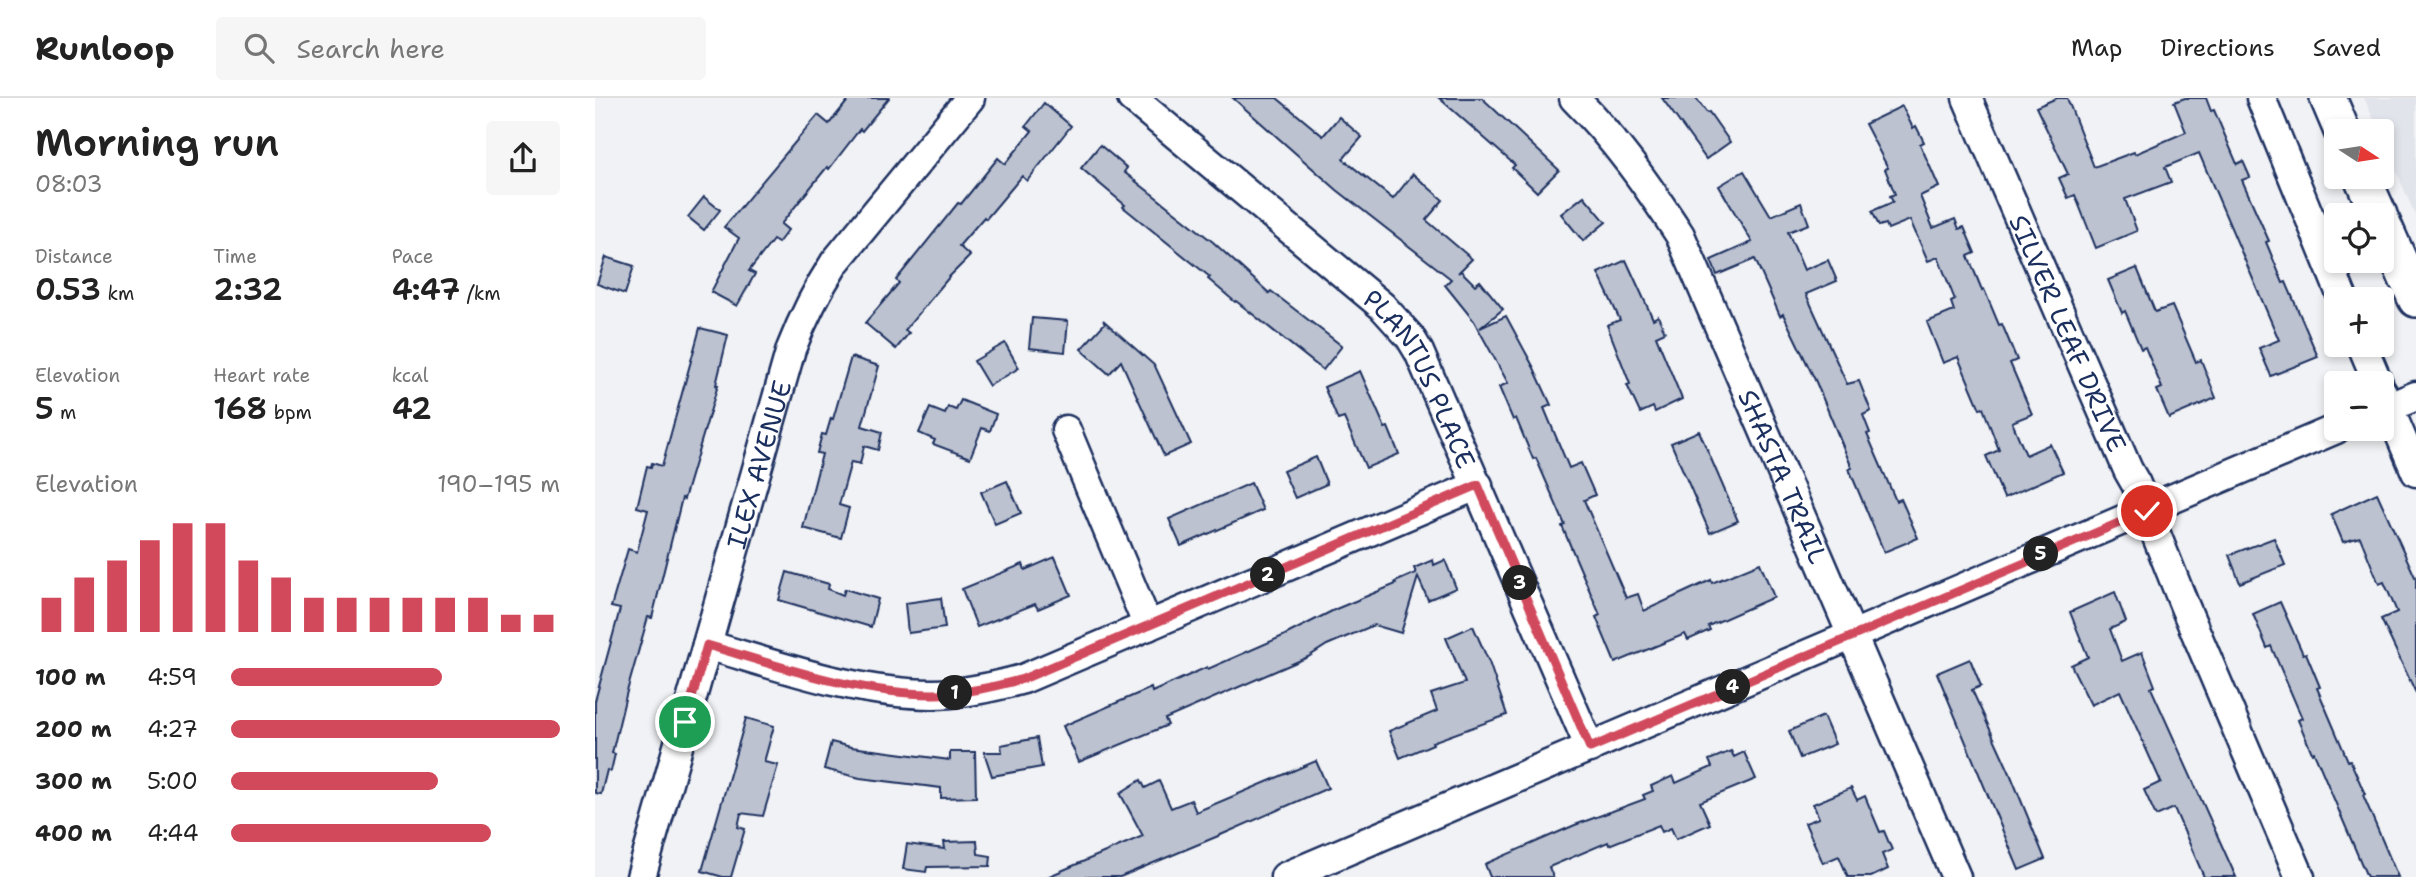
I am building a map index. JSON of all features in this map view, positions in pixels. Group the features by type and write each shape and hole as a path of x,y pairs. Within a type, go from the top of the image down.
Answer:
{"main road":[{"path":"2328,98 2337,119"},
{"path":"2394,249 2416,299"}],"street":[{"name":"ILEX AVENUE","path":"641,877 791,349 803,318 835,262 970,98"},
{"name":"PLANTUS PLACE","path":"1132,98 1394,318 1419,352 1590,748"},
{"name":"SHASTA TRAIL","path":"1574,98 1620,148 1679,234 1956,877"},
{"name":"SILVER LEAF DRIVE","path":"1967,98 2147,511 2300,877"},
{"path":"2260,98 2338,287"},
{"path":"2394,397 2416,396"},
{"path":"2394,424 2416,472"},
{"path":"1066,430 1148,626"},
{"path":"1285,877 2324,434"},
{"path":"707,645 832,681 894,692 964,692 1023,679 1478,485"}],"shaded area":[{"path":"2364,98 2416,98 2416,217 2394,166 2394,119 2374,119"}],"building":[{"path":"850,98 889,98 862,131 860,129 829,169 827,167 781,224 788,230 778,243 773,240 749,271 755,274 737,306 711,292 739,238 724,227 818,115 829,124"},
{"path":"1233,98 1277,98 1323,136 1339,117 1362,137 1343,159 1393,199 1413,174 1443,200 1426,220 1472,259 1458,273 1461,271 1475,285 1480,281 1503,309 1480,328 1506,316 1551,405 1544,408 1569,468 1581,463 1595,495 1584,500 1626,598 1638,594 1644,611 1711,580 1712,583 1760,563 1774,597 1708,626 1710,630 1688,640 1685,634 1615,663 1596,617 1600,615 1562,526 1565,525 1536,458 1533,459 1516,418 1513,420 1499,387 1508,383 1474,321 1445,285 1451,279 1337,190"},
{"path":"1439,98 1482,98 1559,170 1537,192 1512,168 1515,165"},
{"path":"1662,98 1696,98 1730,142 1706,159"},
{"path":"2057,98 2067,98 2094,167 2134,152 2135,154 2186,132 2174,102 2185,98 2206,98 2211,111 2214,110 2237,164 2243,161 2250,177 2242,180 2269,241 2266,242 2283,283 2286,282 2318,357 2271,376 2259,348 2279,340 2199,153 2165,167 2171,182 2125,199 2137,231 2096,248 2075,195 2068,198 2059,178 2068,174 2036,107"},
{"path":"1044,103 1071,126 1027,181 1022,176 959,246 970,256 905,330 909,333 896,349 865,323 899,283 896,280 958,203 961,204 998,158 1005,164 1032,131 1026,126"},
{"path":"1902,106 1924,142 1920,144 1939,187 1920,196 1933,228 1955,219 1959,229 1964,227 1975,253 1968,256 2017,360 2010,363 2032,414 2012,422 2026,455 2050,444 2063,472 2004,498 1986,456 1999,450 1983,408 1980,409 1958,357 1943,363 1927,322 1954,311 1951,302 1955,300 1938,257 1928,261 1910,220 1888,229 1886,224 1879,226 1872,211 1893,202 1890,196 1895,194 1885,169 1888,168 1865,124"},
{"path":"1100,145 1127,168 1124,172 1213,242 1269,293 1271,291 1342,346 1323,370 1235,302 1208,279 1210,277 1123,207 1125,205 1081,168"},
{"path":"1744,171 1771,216 1801,203 1809,224 1788,232 1804,270 1828,260 1837,281 1806,294 1847,384 1859,381 1871,411 1863,415 1870,433 1867,434 1896,501 1901,499 1918,538 1884,552 1816,382 1783,314 1780,316 1755,259 1717,275 1711,260 1752,242 1719,186"},
{"path":"1584,196 1606,222 1583,241 1561,214"},
{"path":"704,197 720,210 704,230 688,217"},
{"path":"606,257 634,266 625,294 597,284"},
{"path":"1626,260 1653,319 1658,316 1665,332 1656,336 1682,399 1655,412 1653,407 1640,413 1627,385 1630,384 1607,325 1620,320 1598,273"},
{"path":"2137,268 2155,312 2172,306 2196,362 2201,360 2216,398 2169,418 2157,390 2162,388 2145,347 2141,349 2108,280"},
{"path":"1032,318 1068,321 1065,352 1029,348"},
{"path":"1103,320 1155,366 1191,444 1164,456 1121,361 1109,374 1081,349 1105,323"},
{"path":"700,328 728,335 718,385 684,499 682,498 652,618 648,617 626,695 612,753 615,754 611,771 607,770 601,794 595,793 595,701 620,609 611,607 628,549 637,552 648,510 637,507 647,466 651,467 652,463 662,466"},
{"path":"1005,343 1019,368 989,386 974,361"},
{"path":"851,357 879,366 862,426 882,432 878,450 864,446 860,464 851,462 839,505 849,508 841,538 803,528 822,454 817,453 822,434 826,435 831,418 833,419"},
{"path":"1360,371 1399,454 1366,468 1344,418 1338,420 1324,387"},
{"path":"961,400 996,414 990,431 982,428 970,458 933,444 935,440 919,433 930,408 945,414 948,407 956,410"},
{"path":"1699,431 1738,521 1710,533 1671,443"},
{"path":"1316,457 1327,484 1295,498 1283,471"},
{"path":"1007,481 1021,513 995,524 981,492"},
{"path":"1251,483 1263,510 1181,546 1169,519"},
{"path":"2377,493 2416,579 2416,693 2381,619 2397,612 2384,582 2379,584 2360,537 2343,542 2331,514"},
{"path":"2274,538 2285,565 2240,583 2229,555"},
{"path":"1055,557 1071,595 1038,609 1035,604 977,627 962,589 1023,564 1025,570"},
{"path":"1433,560 1434,565 1445,560 1456,588 1428,600 1418,577 1401,633 1374,625 1327,645 1308,657 1165,719 1168,725 1079,762 1063,726 1151,688 1152,692 1283,636 1336,609 1396,584 1395,582 1416,573 1414,568"},
{"path":"787,572 829,584 828,589 843,595 845,589 878,599 871,627 779,600"},
{"path":"2115,592 2126,622 2110,629 2122,661 2142,652 2155,686 2151,688 2236,877 2204,877 2174,808 2156,816 2144,790 2161,782 2120,691 2091,705 2071,665 2088,657 2070,612"},
{"path":"941,598 945,628 908,633 905,603"},
{"path":"2280,602 2303,654 2306,653 2320,687 2317,688 2365,794 2363,795 2398,877 2367,877 2314,752 2312,753 2298,720 2302,718 2271,646 2267,648 2253,614"},
{"path":"1473,626 1507,715 1432,742 1433,744 1400,758 1389,731 1437,711 1431,694 1465,683 1446,638"},
{"path":"1970,659 1981,686 1972,690 2045,859 2019,870 1937,673"},
{"path":"1823,716 1835,744 1800,758 1789,731"},
{"path":"746,718 774,726 764,762 778,765 763,816 741,813 738,827 745,829 731,877 723,877 702,871"},
{"path":"1037,738 1042,767 992,776 984,752 1002,752 1001,745"},
{"path":"831,742 950,760 950,752 975,752 976,797 941,798 941,788 860,778 824,769"},
{"path":"1731,751 1734,757 1744,752 1756,779 1700,802 1710,824 1676,839 1671,828 1662,832 1659,825 1609,845 1608,842 1549,867 1553,877 1490,877 1485,864 1575,825 1645,799 1643,795 1653,791 1651,786 1673,776 1676,783 1712,767 1709,760"},
{"path":"1316,761 1328,788 1223,834 1120,877 1047,877 1143,836 1120,793 1141,780 1145,788 1159,781 1171,808 1191,800 1196,812"},
{"path":"1851,788 1857,800 1865,796 1880,832 1884,831 1892,850 1882,854 1888,869 1871,877 1848,877 1839,856 1823,863 1805,823 1819,818 1813,804"},
{"path":"977,841 978,854 991,856 990,866 927,867 926,872 903,869 907,844 945,849 944,842"}],"route":[{"path":"685,722 707,645 832,681 894,692 933,694 993,687 1023,679 1478,485 1590,748 2147,511"}]}
